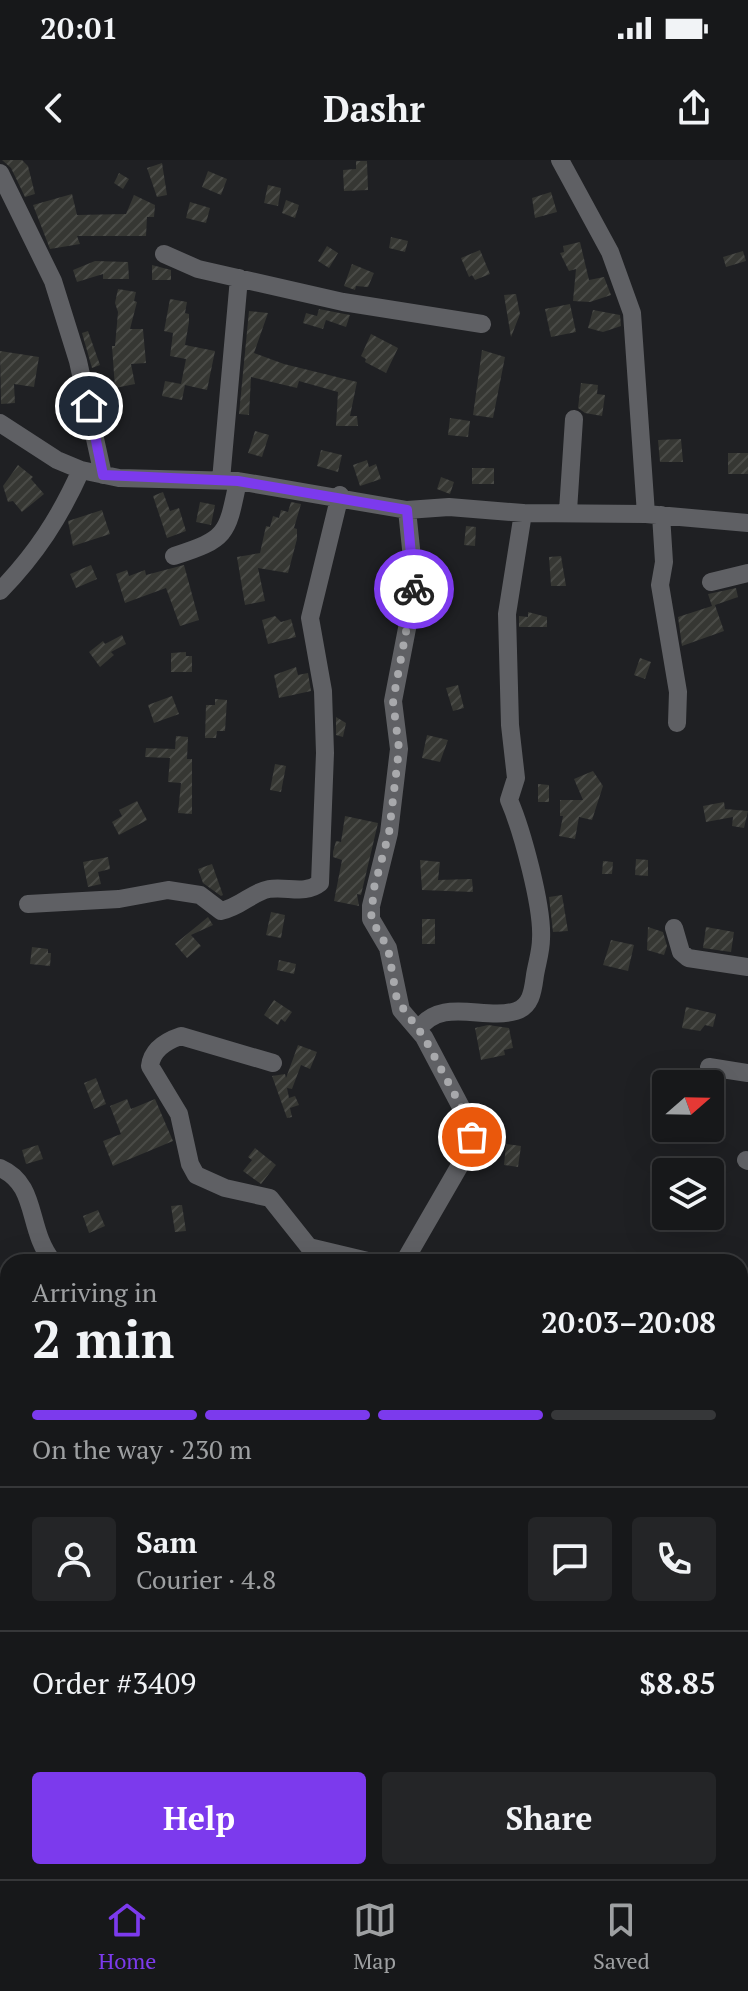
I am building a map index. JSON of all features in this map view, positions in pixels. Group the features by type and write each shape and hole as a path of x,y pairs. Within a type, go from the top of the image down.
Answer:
{"street":[{"path":"560,160 610,252 632,313 654,514 664,562 660,585 678,692 677,723"},
{"path":"0,173 53,281 78,361 103,475"},
{"path":"164,254 198,269 356,305 482,324"},
{"path":"174,556 217,541 224,532 239,278"},
{"path":"568,511 574,419"},
{"path":"0,423 25,441 81,470 103,475 229,480 340,495 366,504 407,510 449,507 523,513 654,514 748,523"},
{"path":"0,591 36,553 57,522 81,470"},
{"path":"28,904 119,899 168,890 200,895 221,911 244,905 263,890 313,889 320,883 325,753 323,691 310,618 340,495"},
{"path":"407,510 415,587 393,701 399,735 392,811 371,906 375,929 388,948 397,1000 418,1030 464,1112 472,1137 467,1153 409,1254"},
{"path":"418,1030 425,1020 434,1015 468,1010 516,1011 529,1002 533,991 541,938 540,921 521,833 509,800 516,778 510,725 507,614 523,513"},
{"path":"711,582 748,573"},
{"path":"674,928 681,952 688,958 748,967"},
{"path":"273,1063 181,1036 162,1045 151,1057 150,1066 179,1114 190,1164 196,1175 225,1188 270,1198 300,1237 317,1251 332,1254"},
{"path":"709,1067 748,1073"},
{"path":"0,1168 19,1178 25,1188 36,1234 48,1254"}],"building":[{"path":"2,160 22,160 28,166 35,194 25,197 11,168"},
{"path":"356,161 367,161 368,190 344,191 343,170 356,169"},
{"path":"162,163 167,195 157,197 147,168"},
{"path":"208,171 227,179 221,195 202,187"},
{"path":"119,173 129,179 123,189 114,183"},
{"path":"268,185 281,188 278,206 264,203"},
{"path":"551,192 557,212 535,218 532,198"},
{"path":"72,194 77,215 126,214 134,195 155,205 154,217 147,217 146,236 77,236 80,244 50,249 33,205"},
{"path":"286,200 299,205 295,218 282,213"},
{"path":"190,202 210,208 206,223 186,218"},
{"path":"391,237 408,241 405,252 389,248"},
{"path":"580,242 589,280 604,277 611,295 590,302 573,301 576,269 569,271 560,253 564,252 563,246"},
{"path":"327,246 338,253 329,268 318,261"},
{"path":"480,250 490,274 475,280 472,275 469,277 461,258"},
{"path":"743,251 746,261 726,267 723,257"},
{"path":"95,261 128,262 129,279 103,279 103,274 77,282 73,270"},
{"path":"352,264 374,273 368,287 356,286 355,290 344,286"},
{"path":"152,265 171,270 171,280 152,280"},
{"path":"118,289 136,292 134,301 137,302 130,329 143,329 146,363 131,364 135,384 115,388 112,346 115,346"},
{"path":"516,294 520,314 511,337 504,295"},
{"path":"170,299 187,302 185,313 189,314 189,322 185,345 215,351 207,390 185,385 182,400 162,396 165,381 181,384 186,359 170,356 173,333 164,331"},
{"path":"570,304 576,332 551,337 545,309"},
{"path":"319,309 350,315 346,327 326,320 323,329 303,323 306,313 317,316"},
{"path":"593,310 620,315 621,326 603,332 588,328"},
{"path":"249,311 268,313 254,353 284,364 357,382 350,416 357,416 358,426 336,426 338,392 299,381 297,388 251,377 249,415 239,414"},
{"path":"88,331 100,365 92,368 82,333"},
{"path":"371,334 398,348 386,373 365,362 366,359 361,356"},
{"path":"482,350 505,357 493,418 473,415"},
{"path":"0,351 39,357 34,387 14,384 15,403 1,404"},
{"path":"581,383 598,385 597,394 605,395 602,416 585,413 578,408"},
{"path":"450,418 470,421 468,437 448,435"},
{"path":"255,431 269,435 262,457 248,453"},
{"path":"681,439 683,462 660,462 658,440"},
{"path":"321,450 342,455 338,472 317,466"},
{"path":"728,453 748,453 748,474 728,474"},
{"path":"367,460 369,467 376,464 381,479 360,486 353,465"},
{"path":"18,465 33,477 31,479 44,494 22,512 13,501 8,502 3,486"},
{"path":"472,468 494,468 494,484 472,484"},
{"path":"441,477 454,482 450,494 437,489"},
{"path":"163,492 170,511 179,508 186,531 167,538 153,496"},
{"path":"200,502 215,505 211,525 196,522"},
{"path":"291,502 301,504 294,528 297,529 297,539 288,573 258,568 265,601 245,605 237,557 260,553 266,526 270,527 273,516 279,518 281,510 288,512"},
{"path":"102,510 110,534 73,546 68,521"},
{"path":"466,526 476,527 475,546 464,545"},
{"path":"561,556 566,586 551,586 549,557"},
{"path":"91,565 97,579 76,588 70,574"},
{"path":"184,565 199,620 180,626 166,588 125,603 116,574 127,570 129,576 145,570 146,575"},
{"path":"736,588 738,597 715,605 724,631 682,646 678,617 712,606 708,594"},
{"path":"528,612 547,617 547,627 519,627 519,616 528,617"},
{"path":"275,616 281,622 291,619 296,637 268,644 262,620"},
{"path":"122,635 126,644 111,652 114,655 100,667 89,652 103,641 105,644"},
{"path":"186,652 186,656 192,656 192,672 171,672 171,653"},
{"path":"640,658 651,662 645,679 634,675"},
{"path":"296,667 298,675 308,673 311,691 279,698 274,675"},
{"path":"458,685 464,708 453,711 446,688"},
{"path":"172,696 179,714 154,723 148,705"},
{"path":"215,699 227,700 225,731 217,731 216,738 205,738 206,705 215,705"},
{"path":"336,717 346,723 343,737 336,735"},
{"path":"427,735 448,740 440,762 422,758"},
{"path":"176,736 188,737 187,759 192,759 192,814 178,813 181,783 168,782 170,758 145,757 146,748 175,749"},
{"path":"275,764 286,766 281,792 270,790"},
{"path":"593,771 603,786 592,820 579,817 575,839 559,836 563,816 560,816 560,800 583,800 574,779"},
{"path":"538,784 549,785 549,802 538,802"},
{"path":"137,801 147,820 119,835 112,822 122,816 119,810"},
{"path":"724,802 725,809 748,811 744,828 732,826 733,817 706,822 703,806"},
{"path":"345,816 378,823 361,895 357,894 359,906 334,901 342,860 333,857 333,852 336,841 341,842"},
{"path":"108,857 110,869 98,872 101,884 88,887 83,862"},
{"path":"636,859 648,860 648,876 635,875"},
{"path":"420,860 440,862 438,880 472,879 473,892 422,890"},
{"path":"603,861 613,862 612,874 602,874"},
{"path":"212,864 221,896 203,883 198,869"},
{"path":"562,895 568,931 553,932 549,897"},
{"path":"271,912 285,915 281,938 266,935"},
{"path":"208,917 213,925 191,935 201,946 187,958 175,944"},
{"path":"422,919 435,919 435,944 422,944"},
{"path":"648,927 663,932 667,946 664,955 647,950"},
{"path":"706,927 734,932 731,952 703,948"},
{"path":"611,940 634,945 628,971 603,965"},
{"path":"32,947 48,949 51,953 50,966 30,964"},
{"path":"279,960 296,964 294,974 277,970"},
{"path":"274,1000 292,1012 285,1022 281,1019 278,1025 264,1015"},
{"path":"686,1007 716,1014 713,1027 705,1025 700,1031 682,1028"},
{"path":"488,1025 509,1028 513,1048 504,1050 505,1055 481,1060 475,1028"},
{"path":"298,1045 317,1052 310,1069 301,1065 292,1089 287,1088 289,1098 295,1096 299,1105 290,1108 292,1117 287,1118 272,1076 285,1074 286,1078"},
{"path":"96,1078 106,1104 94,1109 84,1083"},
{"path":"127,1099 131,1109 155,1099 173,1141 113,1166 103,1141 121,1134 110,1106"},
{"path":"506,1144 521,1146 518,1167 504,1165"},
{"path":"38,1145 43,1159 26,1164 22,1150"},
{"path":"255,1148 276,1165 261,1184 243,1171 252,1160 248,1157"},
{"path":"182,1205 186,1231 175,1232 171,1206"},
{"path":"98,1210 105,1226 89,1233 83,1216"}],"way so far":[{"path":"414,589 393,701 399,749 392,811 374,888 371,919 388,948 401,1010 424,1037 472,1128 472,1137"}],"route":[{"path":"89,406 103,475 238,481 340,495 366,504 407,510 414,561 414,589"}]}
